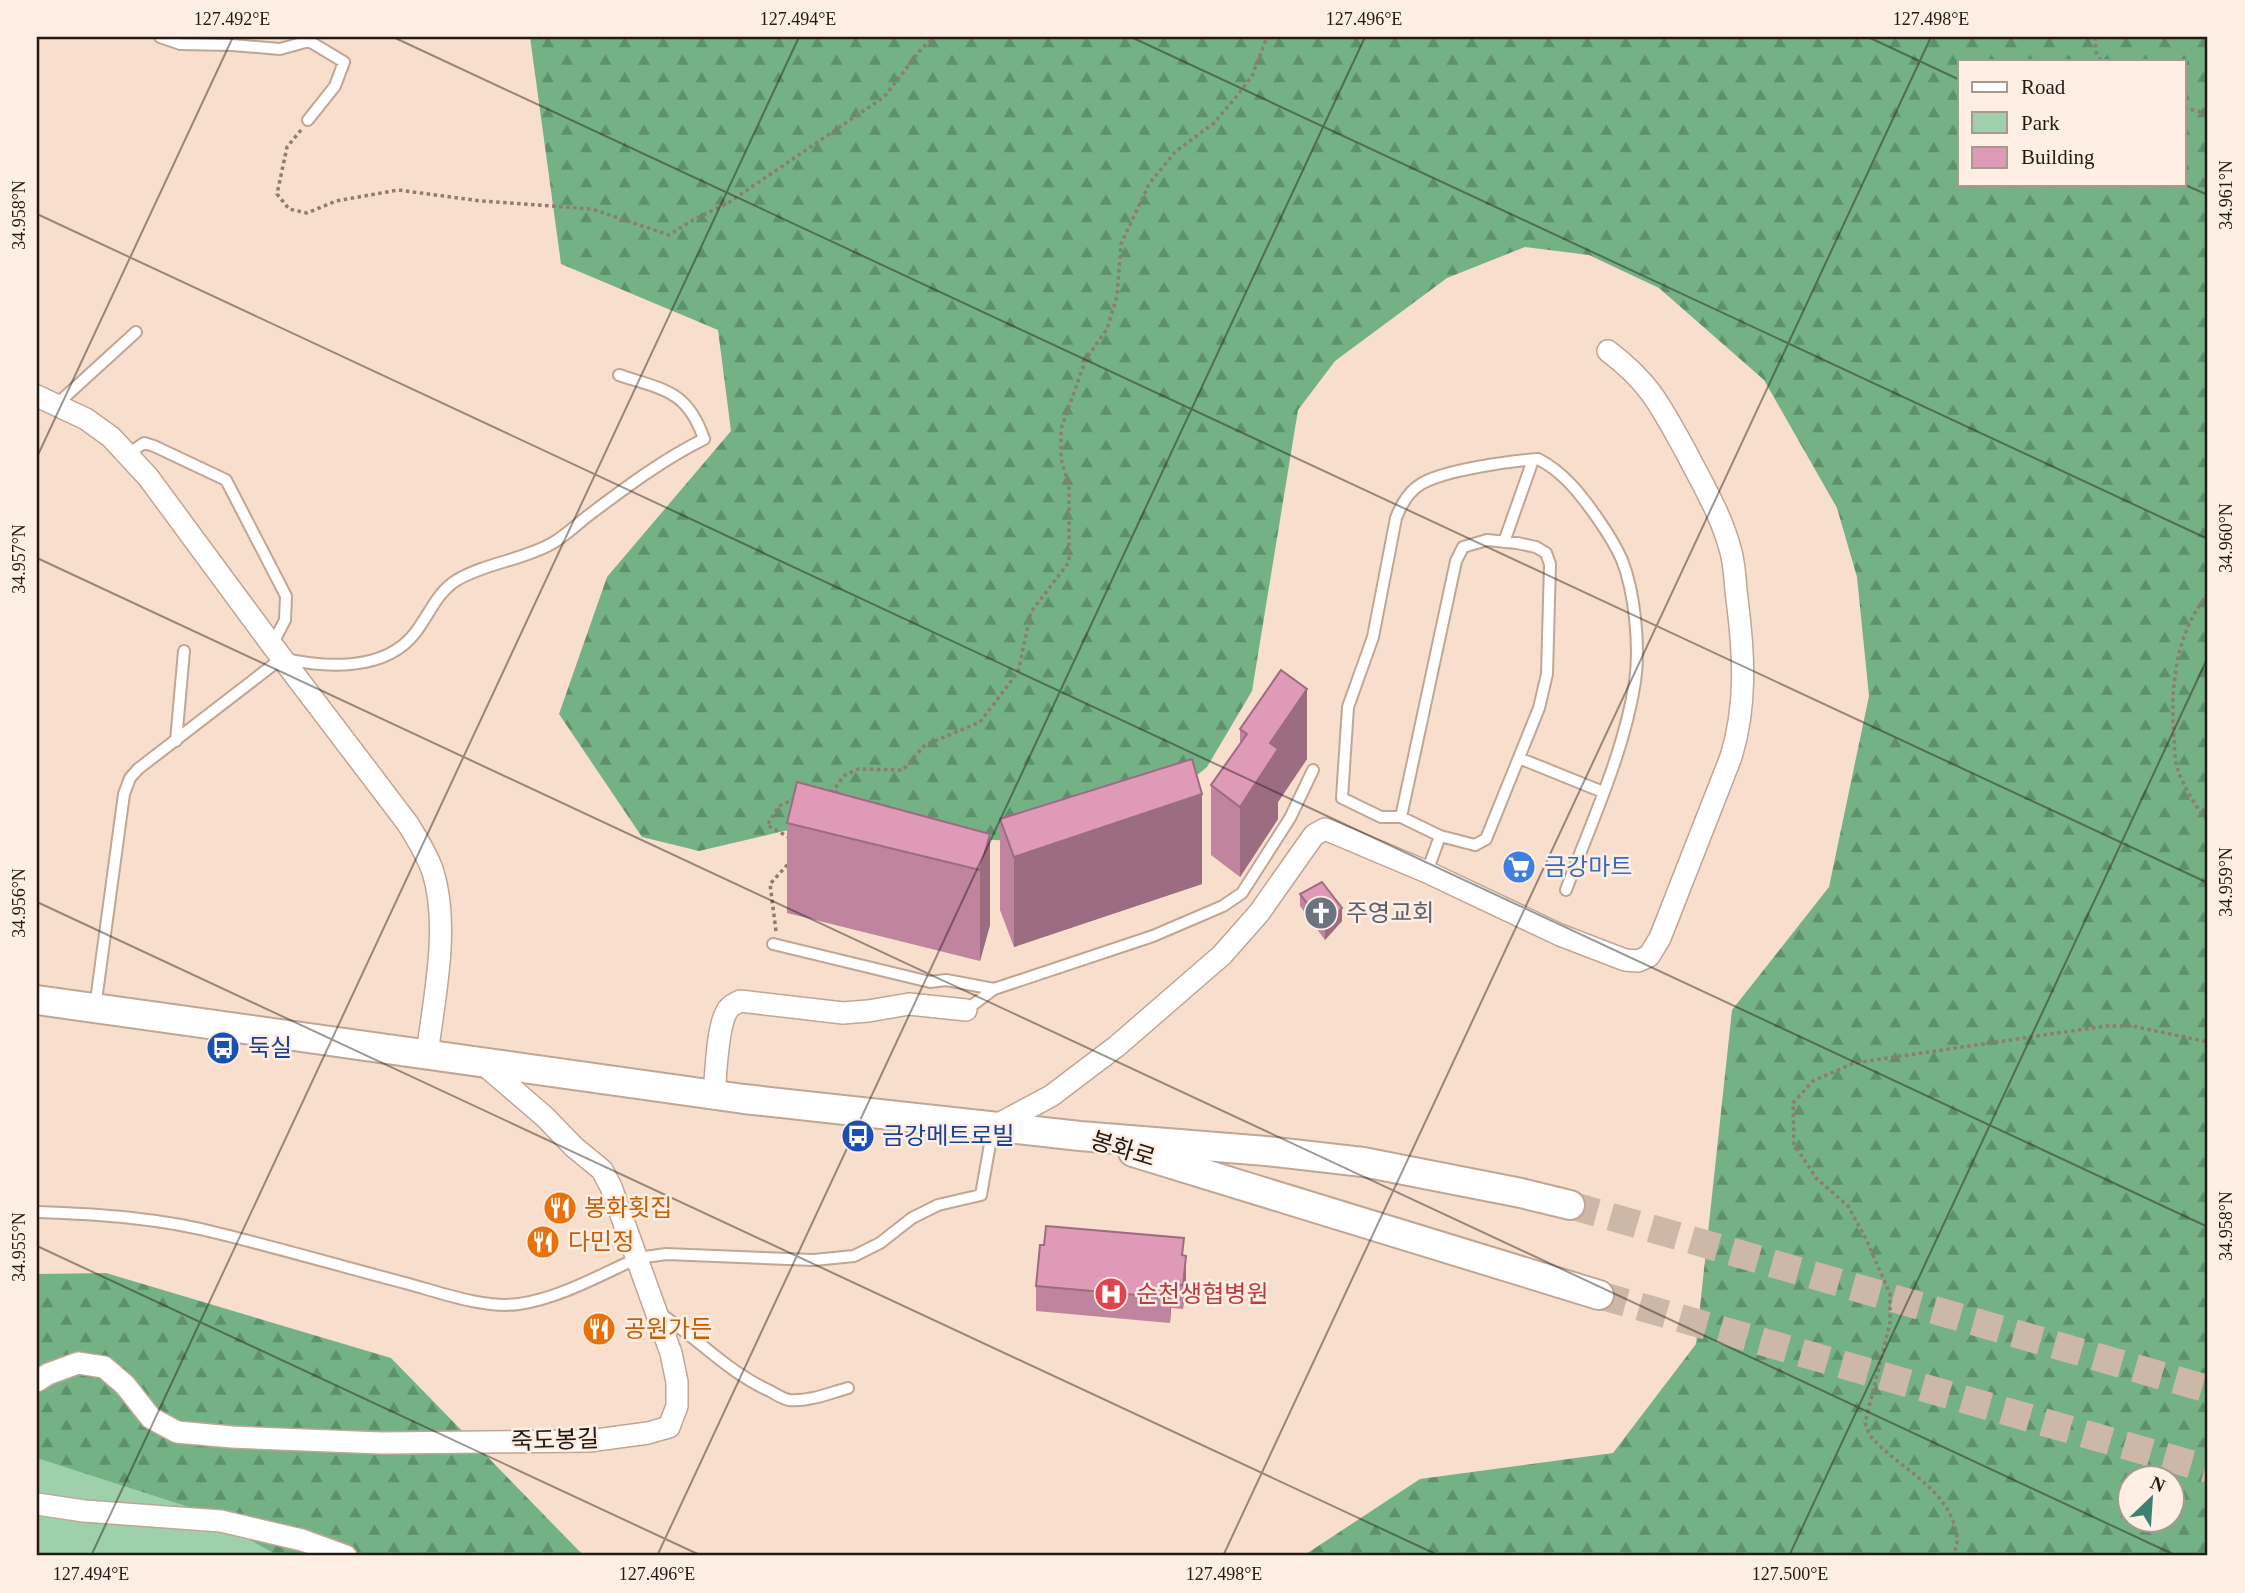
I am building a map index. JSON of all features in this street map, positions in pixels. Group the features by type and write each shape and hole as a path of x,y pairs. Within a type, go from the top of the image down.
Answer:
{"main road":[{"path":"37,1000 714,1095 1080,1136"},
{"name":"봉화로","path":"1080,1136 1363,1162 1570,1205"},
{"name":"봉화로","path":"1080,1136 1599,1295"}],"street":[{"path":"993,1127 1052,1096 1117,1046 1222,955 1259,913 1314,835 1325,829 1427,872 1560,935 1625,960 1638,961 1649,956 1660,939 1731,757 1743,703 1744,666 1731,553 1707,492 1663,408 1631,369 1608,351"},
{"path":"46,400 86,419 111,437 128,454 408,824 426,853 440,908 439,955 427,1055"},
{"path":"714,1095 721,1026 725,1012 740,1002 843,1013 909,1004 966,1010"},
{"name":"죽도봉길","path":"37,1381 78,1363 104,1367 125,1385 150,1418 177,1432 232,1437 381,1443 589,1441 648,1433 669,1427 677,1406 677,1382 671,1353 611,1187 602,1170 574,1147 545,1116 481,1062"},
{"path":"37,1504 84,1511 221,1521 302,1539 346,1556"}],"lane":[{"path":"160,37 180,44 280,49 309,41 344,62 335,86 308,120"},
{"path":"46,400 136,332"},
{"path":"277,651 303,663 326,665 351,664 395,651 415,634 447,586 473,572 508,562 549,545 645,473 704,439 697,419 688,406 674,395 619,375"},
{"path":"94,1008 124,794 130,778 277,651 285,620 286,596 226,480 144,443 128,454"},
{"path":"1401,817 1456,561 1462,547 1486,540 1536,547 1546,553 1550,564 1546,674 1539,708 1519,758 1486,839 1475,845 1440,836 1401,817 1381,817 1342,798 1348,707 1373,637 1396,518 1401,506 1422,484 1452,473 1538,459 1559,472 1587,502 1609,534 1628,581 1634,619 1635,680 1625,732 1566,890"},
{"path":"1504,542 1533,460"},
{"path":"176,741 184,650"},
{"path":"1519,758 1603,792"},
{"path":"966,1010 994,989 1153,936 1223,906 1242,893 1290,818 1313,770"},
{"path":"1427,872 1440,836"},
{"path":"775,945 930,982 946,980 994,989"},
{"path":"37,1212 125,1217 206,1230 462,1298 505,1305 528,1302 570,1288 638,1258 666,1254 814,1260 854,1256 880,1243 912,1218 938,1205 981,1195 993,1127"},
{"path":"657,1311 719,1361 763,1389 788,1400 819,1396 848,1388"}],"path":[{"path":"308,120 287,147 277,194 289,209 307,213 336,201 398,190 481,201 593,209 669,235 728,203 884,97 922,48 935,37"},
{"path":"830,795 845,775 858,769 903,770 925,745 980,722 1018,672 1031,612 1069,562 1069,486 1061,459 1061,429 1086,359 1107,329 1118,296 1121,244 1149,184 1175,152 1214,123 1236,97 1252,76 1267,37"},
{"path":"2095,37 2096,52 2100,60"},
{"path":"2186,108 2208,116"},
{"path":"2208,594 2185,632 2174,672 2173,723 2177,769 2208,821"},
{"path":"792,839 766,825 779,806 795,798 808,799"},
{"path":"775,945 770,884 792,860"},
{"path":"1950,1556 1955,1552 1958,1539 1953,1518 1926,1483 1871,1436 1866,1423 1890,1323 1890,1294 1867,1240 1848,1206 1816,1178 1794,1144 1793,1103 1813,1081 1854,1063 2105,1026 2132,1026 2208,1042"}],"green space":[{"path":"530,37 2208,37 2208,1556 1303,1556 1420,1479 1613,1453 1696,1344 1732,1010 1829,887 1869,696 1857,577 1837,508 1764,380 1659,288 1589,255 1525,247 1447,278 1335,361 1298,410 1252,691 1207,767 1144,818 1066,843 926,837 805,826 699,851 642,837 559,714 607,577 731,431 718,330 561,264"},
{"path":"106,1273 391,1358 584,1556 37,1556 37,1274"},
{"path":"37,1458 192,1508 279,1556 37,1556"}],"building":[{"path":"1281,670 1307,689 1270,743 1278,749 1240,807 1211,785 1247,734 1240,729"},
{"path":"1192,759 1202,794 1014,857 1000,819"},
{"path":"797,782 990,834 980,870 787,823"},
{"path":"1322,882 1342,908 1325,927 1300,894"},
{"path":"1046,1226 1184,1238 1182,1255 1186,1256 1183,1285 1171,1284 1170,1298 1036,1286 1040,1245 1044,1245"}],"tunnel":[{"path":"1570,1205 2208,1389"},
{"path":"1599,1295 2208,1469"}],"place":[{"name":"금강마트","path":"1519,867"},
{"name":"주영교회","path":"1321,913"},
{"name":"둑실","path":"223,1048"},
{"name":"금강메트로빌","path":"858,1136"},
{"name":"봉화횟집","path":"560,1208"},
{"name":"다민정","path":"543,1242"},
{"name":"순천생협병원","path":"1111,1294"},
{"name":"공원가든","path":"599,1329"}]}
